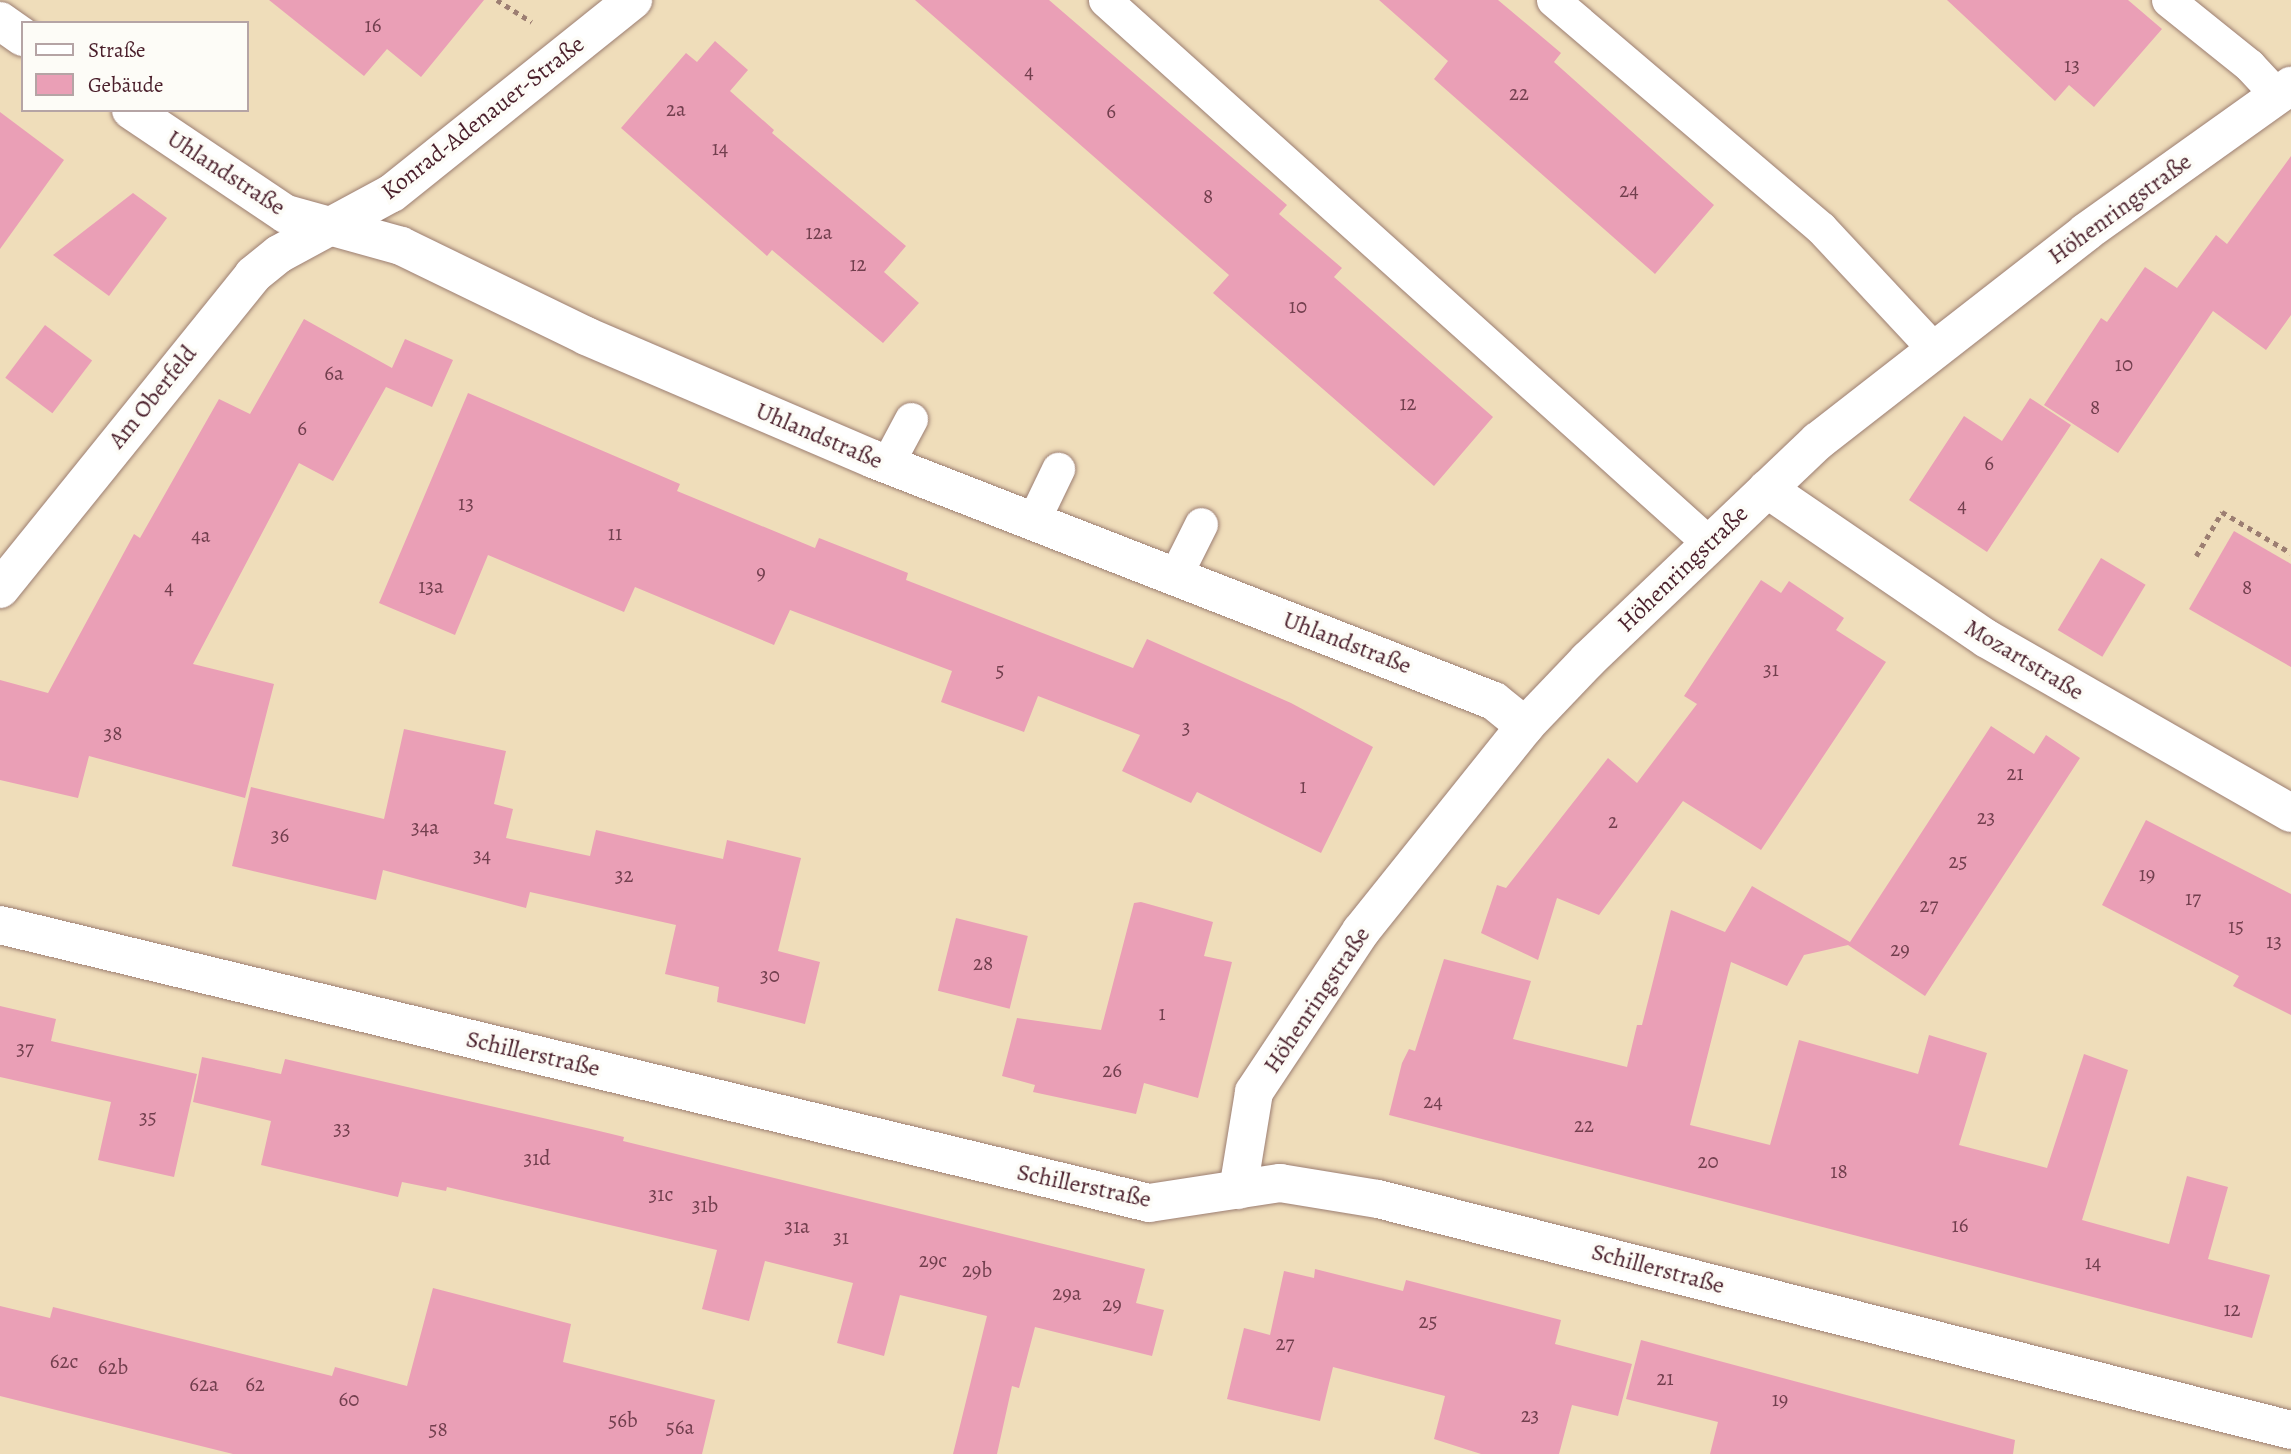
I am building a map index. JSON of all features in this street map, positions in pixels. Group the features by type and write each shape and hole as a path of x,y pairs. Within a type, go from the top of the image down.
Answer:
{"street":[{"name":"Konrad-Adenauer-Straße","path":"328,229 391,193 633,0"},
{"path":"0,21 21,36"},
{"name":"Höhenringstraße","path":"1238,1190 1254,1092 1362,931 1525,726 1767,489 1933,348 2284,90"},
{"name":"Uhlandstraße","path":"134,112 274,206 328,229 401,246 586,336 887,464 1494,701 1525,726"},
{"name":"Am Oberfeld","path":"0,589 253,275 279,254 328,229"},
{"name":"Mozartstraße","path":"1767,489 1987,639 2291,813"},
{"name":"Schillerstraße","path":"0,925 1149,1203 1280,1183 1378,1199 2291,1430"}],"lane":[{"path":"1105,0 1710,544"},
{"path":"1553,0 1821,228 1933,348"},
{"path":"2168,0 2284,90"},
{"path":"887,464 911,419"},
{"path":"1033,521 1058,470"},
{"path":"1175,576 1201,524"}],"path":[{"path":"2196,556 2222,512 2291,553"}],"building":[{"path":"269,0 484,0 421,77 387,49 364,76"},
{"path":"915,0 1049,0 1287,205 1279,214 1342,268 1334,277 1493,417 1434,486 1213,293 1229,275"},
{"path":"1379,0 1498,0 1561,53 1554,62 1714,205 1655,274 1434,79 1448,61"},
{"path":"1947,0 2128,0 2162,29 2094,107 2069,85 2055,101"},
{"path":"715,41 748,70 730,91 774,130 772,133 906,246 884,272 919,303 883,343 772,250 767,256 621,128 686,53 697,62"},
{"path":"0,112 64,160 0,249"},
{"path":"2291,156 2291,315 2266,350 2213,311 2118,453 2044,405 2101,318 2107,322 2145,267 2177,288 2216,235 2227,244"},
{"path":"133,193 167,218 109,296 53,255"},
{"path":"304,319 392,368 405,339 453,360 432,407 386,387 333,481 299,463 193,664 274,684 245,798 89,756 78,798 0,780 0,680 48,693 134,534 140,538 219,399 250,414"},
{"path":"45,325 92,361 52,413 5,378"},
{"path":"468,393 680,484 677,491 815,548 819,538 908,573 906,580 1133,668 1147,639 1291,703 1373,747 1321,853 1197,792 1191,803 1122,771 1140,735 1038,696 1024,732 941,702 952,671 790,610 774,645 635,587 624,612 488,555 455,635 379,603"},
{"path":"2030,398 2071,425 1987,552 1909,500 1964,416 2002,441"},
{"path":"2234,531 2291,564 2291,667 2189,609"},
{"path":"2101,558 2146,585 2102,657 2058,630"},
{"path":"1761,580 1781,593 1789,581 1844,618 1836,630 1886,662 1761,850 1683,801 1599,915 1557,898 1538,960 1481,933 1497,885 1506,888 1608,758 1637,783 1697,704 1684,696"},
{"path":"1991,726 2034,754 2046,735 2080,758 1925,996 1848,945 1804,955 1787,986 1731,962 1690,1125 1770,1145 1799,1040 1918,1074 1929,1035 1987,1053 1959,1145 2047,1168 2084,1054 2128,1070 2082,1220 2169,1244 2187,1176 2228,1187 2208,1259 2270,1275 2252,1338 1389,1115 1402,1063 1409,1049 1415,1051 1444,959 1531,981 1513,1039 1627,1067 1637,1025 1642,1025 1671,910 1725,932 1752,886 1850,942"},
{"path":"404,729 506,751 494,804 513,809 506,838 590,856 596,830 723,859 727,840 801,858 778,951 820,962 805,1024 717,1002 719,987 665,974 676,925 530,892 526,908 383,870 376,900 232,866 251,787 384,819"},
{"path":"2146,820 2291,894 2291,1015 2233,986 2239,976 2102,905"},
{"path":"1141,902 1213,922 1204,956 1232,962 1198,1098 1144,1083 1136,1114 1033,1092 1035,1085 1002,1076 1017,1018 1101,1030 1134,903"},
{"path":"956,918 1028,936 1010,1009 938,991"},
{"path":"0,1006 56,1019 51,1041 197,1074 174,1177 98,1160 111,1102 0,1077"},
{"path":"202,1057 281,1074 285,1059 624,1137 623,1141 1145,1269 1136,1303 1164,1310 1152,1356 1035,1327 1019,1388 1012,1386 997,1454 953,1454 987,1316 900,1295 884,1356 837,1343 853,1283 765,1261 749,1321 702,1309 717,1250 447,1187 446,1191 402,1182 398,1197 261,1165 271,1121 193,1102"},
{"path":"1315,1269 1403,1291 1406,1280 1561,1320 1555,1344 1632,1364 1618,1416 1572,1405 1559,1454 1481,1454 1434,1439 1445,1396 1333,1367 1320,1421 1227,1399 1244,1328 1270,1335 1284,1271 1314,1278"},
{"path":"433,1288 571,1324 563,1362 715,1400 702,1454 233,1454 0,1396 0,1306 50,1318 53,1307 332,1376 335,1367 407,1386"},
{"path":"1641,1340 2015,1440 2013,1454 1710,1454 1718,1422 1626,1399"}]}
